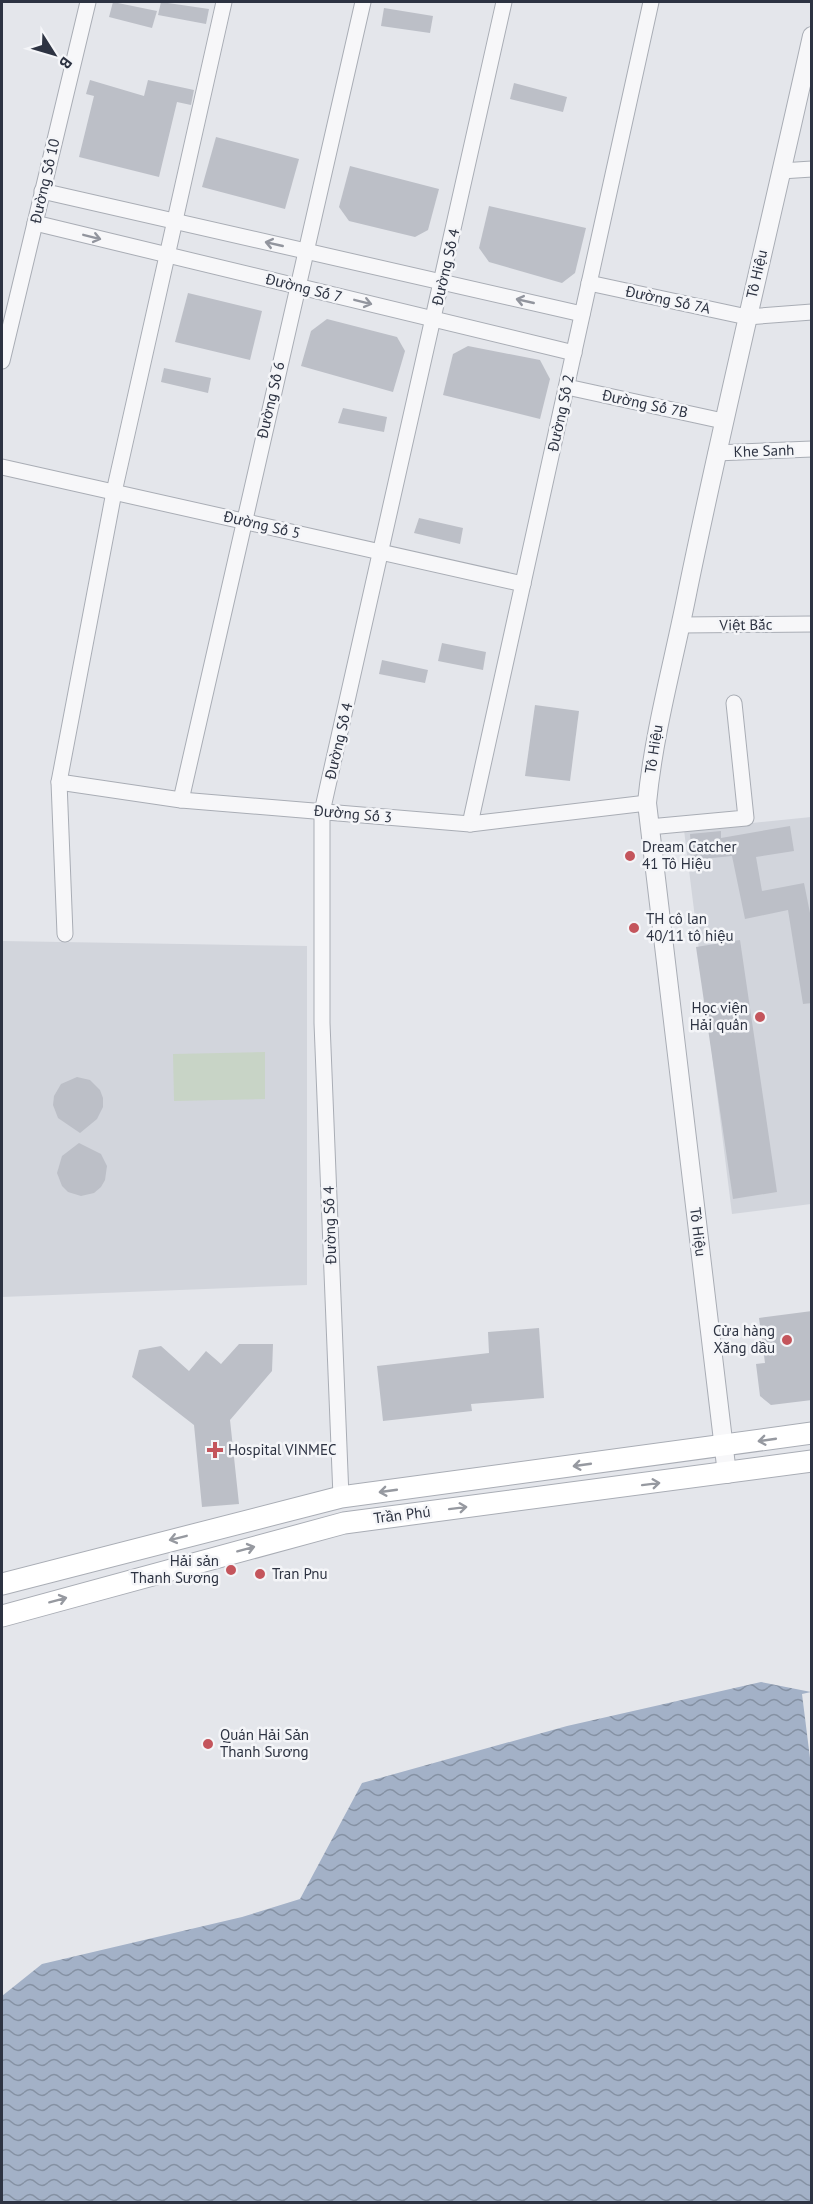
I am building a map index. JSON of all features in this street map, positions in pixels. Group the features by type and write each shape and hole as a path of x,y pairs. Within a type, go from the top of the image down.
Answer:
{"main road":[{"name":"Trần Phú","path":"2,1584 341,1497 812,1433"},
{"name":"Trần Phú","path":"2,1616 344,1522 727,1474 812,1461"},
{"path":"341,1497 344,1522"}],"street":[{"name":"Đường Số 10","path":"2,361 88,2"},
{"path":"65,934 59,782 114,492 224,2"},
{"name":"Đường Số 6","path":"180,800 363,2"},
{"name":"Đường Số 4","path":"341,1497 321,1023 322,812 435,319 504,2"},
{"name":"Đường Số 2","path":"470,824 651,2"},
{"name":"Tô Hiệu","path":"727,1474 647,803 655,735 681,625 723,421 812,36"},
{"path":"782,171 812,169"},
{"path":"42,191 582,314"},
{"name":"Đường Số 7","path":"35,223 574,353"},
{"name":"Đường Số 7A","path":"590,283 747,316 812,312"},
{"name":"Đường Số 7B","path":"567,387 723,421"},
{"name":"Khe Sanh","path":"716,453 812,449"},
{"name":"Đường Số 5","path":"2,467 523,584"},
{"name":"Việt Bắc","path":"681,625 812,624"},
{"path":"649,827 746,818 734,703"},
{"name":"Đường Số 3","path":"59,782 180,800 470,824 647,803"}],"shaded area":[{"name":"Học viện Hải quân","path":"811,817 811,1204 732,1214 684,830"},
{"path":"2,941 307,946 307,1285 2,1297"}],"green space":[{"path":"265,1052 265,1099 174,1101 173,1054"}],"water":[{"path":"761,1682 811,1692 811,2202 2,2202 2,1996 42,1964 242,1917 300,1899 362,1783 567,1726"}],"pier":[{"path":"812,1692 811,1766 802,1694"}],"building":[{"path":"113,2 157,11 152,28 109,17"},
{"path":"161,2 209,9 206,24 158,15"},
{"path":"384,8 433,16 430,33 381,26"},
{"path":"90,80 144,96 148,80 194,90 191,105 177,102 159,177 79,157 94,96 86,94"},
{"path":"514,83 567,97 563,112 510,99"},
{"path":"216,137 299,159 285,209 202,187"},
{"path":"350,166 439,189 428,230 415,237 349,221 339,207"},
{"path":"489,206 586,228 575,273 562,283 489,262 479,248"},
{"path":"188,293 262,311 250,360 175,342"},
{"path":"327,319 397,337 405,351 393,392 301,366 311,331"},
{"path":"468,346 540,360 550,379 540,419 443,395 453,354"},
{"path":"164,368 211,378 208,393 161,382"},
{"path":"343,408 387,417 384,432 338,423"},
{"path":"419,518 463,528 460,544 414,533"},
{"path":"442,643 486,652 483,670 438,661"},
{"path":"382,660 428,670 425,683 379,674"},
{"path":"535,705 579,711 570,781 525,776"},
{"path":"790,826 794,851 756,857 762,891 804,883 812,923 812,1003 803,1004 788,910 745,919 732,856 692,860 690,834 721,831 721,838"},
{"path":"740,940 777,1192 733,1199 696,947"},
{"path":"77,1077 90,1080 100,1090 103,1098 103,1107 97,1119 80,1133 58,1118 53,1105 54,1096 61,1084"},
{"path":"79,1143 101,1154 107,1166 105,1180 101,1187 94,1193 81,1196 68,1192 62,1186 57,1173 62,1156"},
{"name":"Cửa hàng Xăng dầu","path":"812,1311 812,1400 771,1405 760,1396 756,1364 765,1363 759,1318"},
{"path":"539,1328 544,1398 471,1404 472,1411 383,1421 377,1366 489,1353 488,1332"},
{"name":"Hospital VINMEC","path":"239,1344 273,1344 272,1371 230,1420 239,1504 202,1507 194,1425 132,1377 139,1350 161,1346 189,1371 206,1351 221,1364"}],"place":[{"name":"Dream Catcher 41 Tô Hiệu","path":"630,856"},
{"name":"TH cô lan 40/11 tô hiệu","path":"634,928"},
{"name":"Học viện Hải quân","path":"760,1017"},
{"name":"Cửa hàng Xăng dầu","path":"787,1340"},
{"name":"Hospital VINMEC","path":"215,1450"},
{"name":"Hải sản Thanh Sương","path":"231,1570"},
{"name":"Tran Pnu","path":"260,1574"},
{"name":"Quán Hải Sản Thanh Sương","path":"208,1744"}]}
